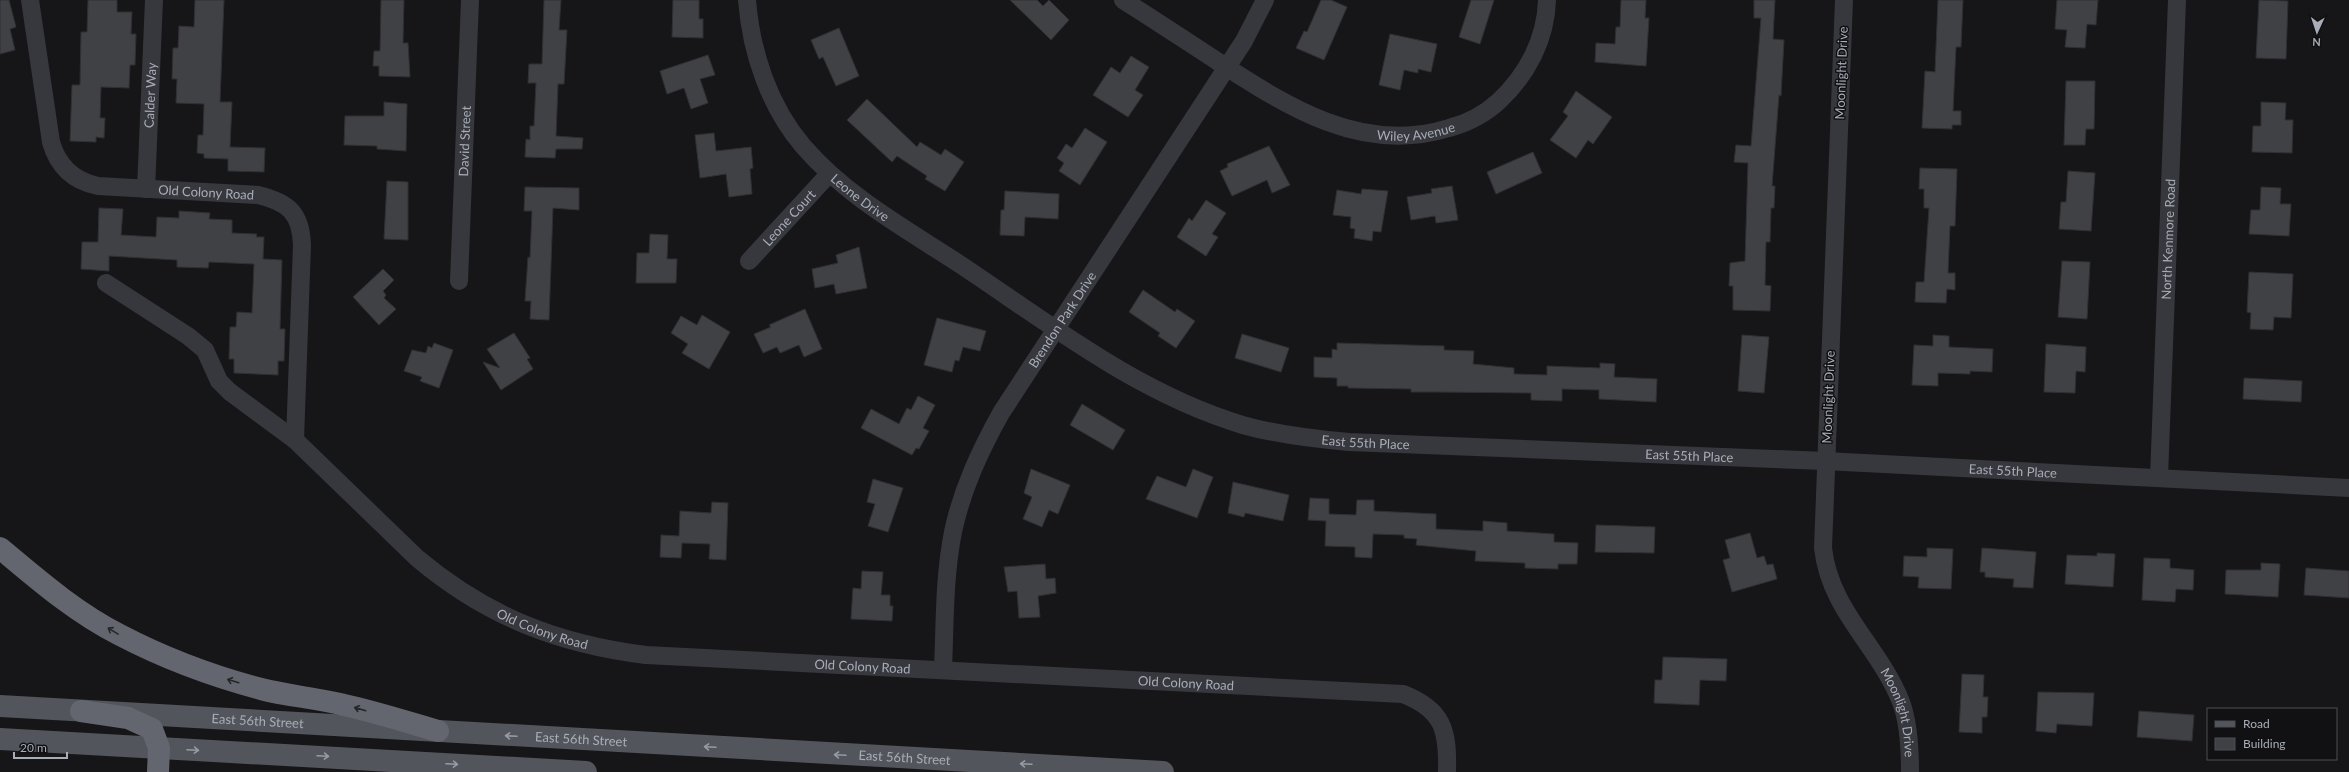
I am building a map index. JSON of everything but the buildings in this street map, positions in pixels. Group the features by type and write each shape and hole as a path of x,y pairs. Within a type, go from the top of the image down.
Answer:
{"highway":[{"path":"0,548 42,583 80,611 119,635 165,656 213,675 262,689 344,704 438,731"},
{"path":"81,711 128,718 152,729 159,748 158,772"}],"main road":[{"name":"East 56th Street","path":"0,706 1163,772"},
{"path":"0,739 586,772"}],"street":[{"name":"Old Colony Road","path":"30,0 51,142 56,158 67,172 90,184 146,189 258,195 274,198 291,209 300,229 302,245 294,440"},
{"name":"Calder Way","path":"146,189 154,0"},
{"name":"David Street","path":"459,281 470,0"},
{"name":"Leone Drive","path":"747,0 756,54 769,89 797,138 829,174 876,210 1056,328"},
{"name":"Wiley Avenue","path":"1123,0 1290,107 1330,124 1390,137 1440,132 1479,116 1500,100 1517,82 1538,45 1545,20 1547,0"},
{"name":"Brendon Park Drive","path":"943,669 948,564 961,500 975,463 996,422 1252,27 1264,0"},
{"name":"Moonlight Drive","path":"1844,0 1822,540 1827,573 1836,596 1892,682 1902,704 1910,756 1910,772"},
{"name":"North Kenmore Road","path":"2158,478 2177,0"},
{"name":"Leone Court","path":"749,261 829,174"},
{"name":"Old Colony Road","path":"106,283 188,336 205,350 219,381 230,392 294,440 438,576 492,610 548,634 581,644 646,654 1403,694 1420,701 1433,711 1442,724 1447,739 1447,772"},
{"name":"East 55th Place","path":"1056,328 1127,375 1162,394 1230,421 1277,433 1349,442 1825,461 2349,488"}]}
